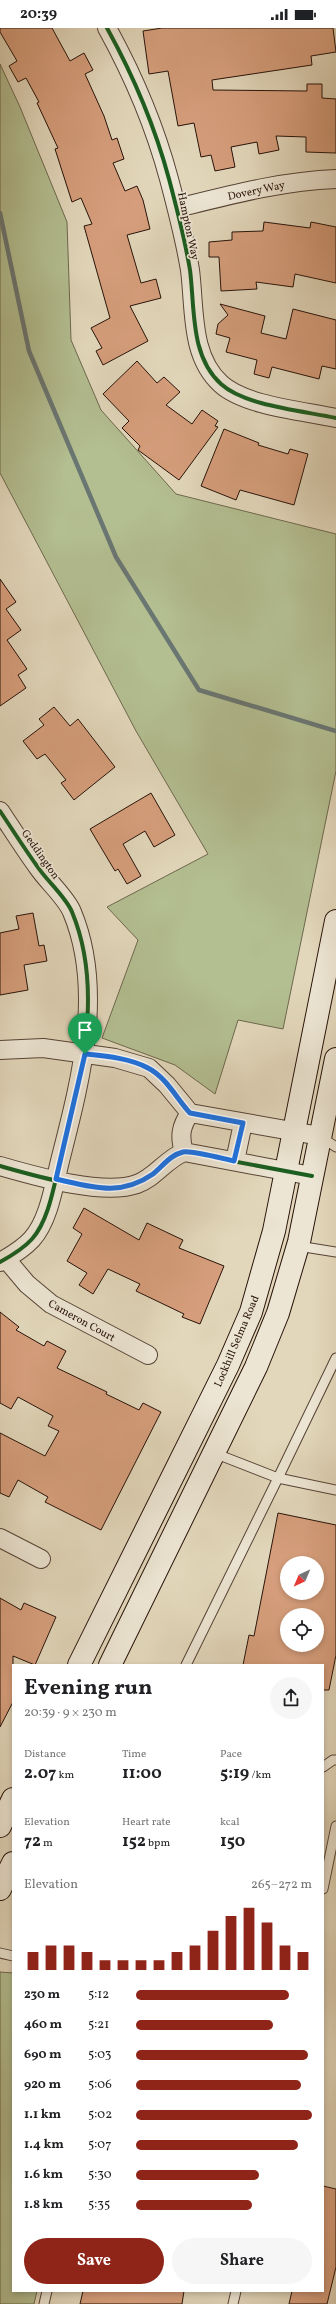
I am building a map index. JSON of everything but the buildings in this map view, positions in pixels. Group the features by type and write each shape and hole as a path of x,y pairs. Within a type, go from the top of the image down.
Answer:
{"main road":[{"name":"Lockhill Selma Road","path":"79,1664 190,1440 251,1312 274,1231 336,921"},
{"path":"110,1664 256,1367 278,1313 298,1246 312,1176 328,1142 336,1058"},
{"path":"0,1826 12,1802"},
{"path":"0,1889 12,1865"}],"street":[{"name":"Hampton Way","path":"106,28 134,82 151,122 177,208 189,270 197,337 201,355 210,372 221,384 244,399 336,418"},
{"name":"Dovery Way","path":"177,208 268,187 303,181 336,179"},
{"name":"Geddington","path":"0,811 37,866 72,910 84,955 88,1006 85,1054 56,1179 45,1215 32,1239 3,1261"},
{"path":"0,1050 43,1048 115,1058 149,1068 167,1085 190,1113 294,1132 328,1142"},
{"path":"184,1152 180,1138 183,1123 190,1113"},
{"path":"234,1161 243,1123"},
{"path":"0,1166 36,1176 95,1187 116,1189 138,1184 172,1157 184,1152 312,1176"},
{"name":"Cameron Court","path":"3,1261 51,1304 148,1355"},
{"path":"190,1440 214,1453"},
{"path":"0,1538 41,1559"}],"lane":[{"path":"298,1246 336,1252"},
{"path":"186,1664 336,1358"},
{"path":"214,1453 278,1478 336,1490"},
{"path":"324,1767 333,1760 336,1760"},
{"path":"324,1878 326,1857 336,1826"},
{"path":"0,1953 12,1956"},
{"path":"44,2304 47,2292"},
{"path":"233,2304 236,2292"}],"green space":[{"path":"0,64 20,107 67,222 71,340 101,410 176,494 336,534 336,771 283,1029 238,1020 215,1094 175,1065 102,1038 138,940 107,907 208,854 136,731 0,473"},
{"path":"0,1972 12,1973 12,2292 37,2292 34,2304 0,2304"}],"waterway":[{"path":"0,213 29,351 116,557 199,690 336,731"}],"cycle path":[{"path":"107,28 126,64 150,121 169,179 190,270 194,316 199,346 211,373 221,384 245,398 276,407 336,418"},
{"path":"0,811 37,866 65,900 72,912 82,942 87,973 88,1005 86,1036 75,1100 47,1212 43,1222 32,1239 13,1255 0,1262"},
{"path":"0,1166 31,1175 69,1183 106,1188 123,1187 143,1181 172,1159 184,1152 312,1176"}],"route":[{"path":"85,1054 115,1058 149,1068 167,1085 190,1113 243,1123 234,1161 184,1152 172,1157 138,1184 116,1189 95,1187 56,1179 74,1107 85,1054"}]}
